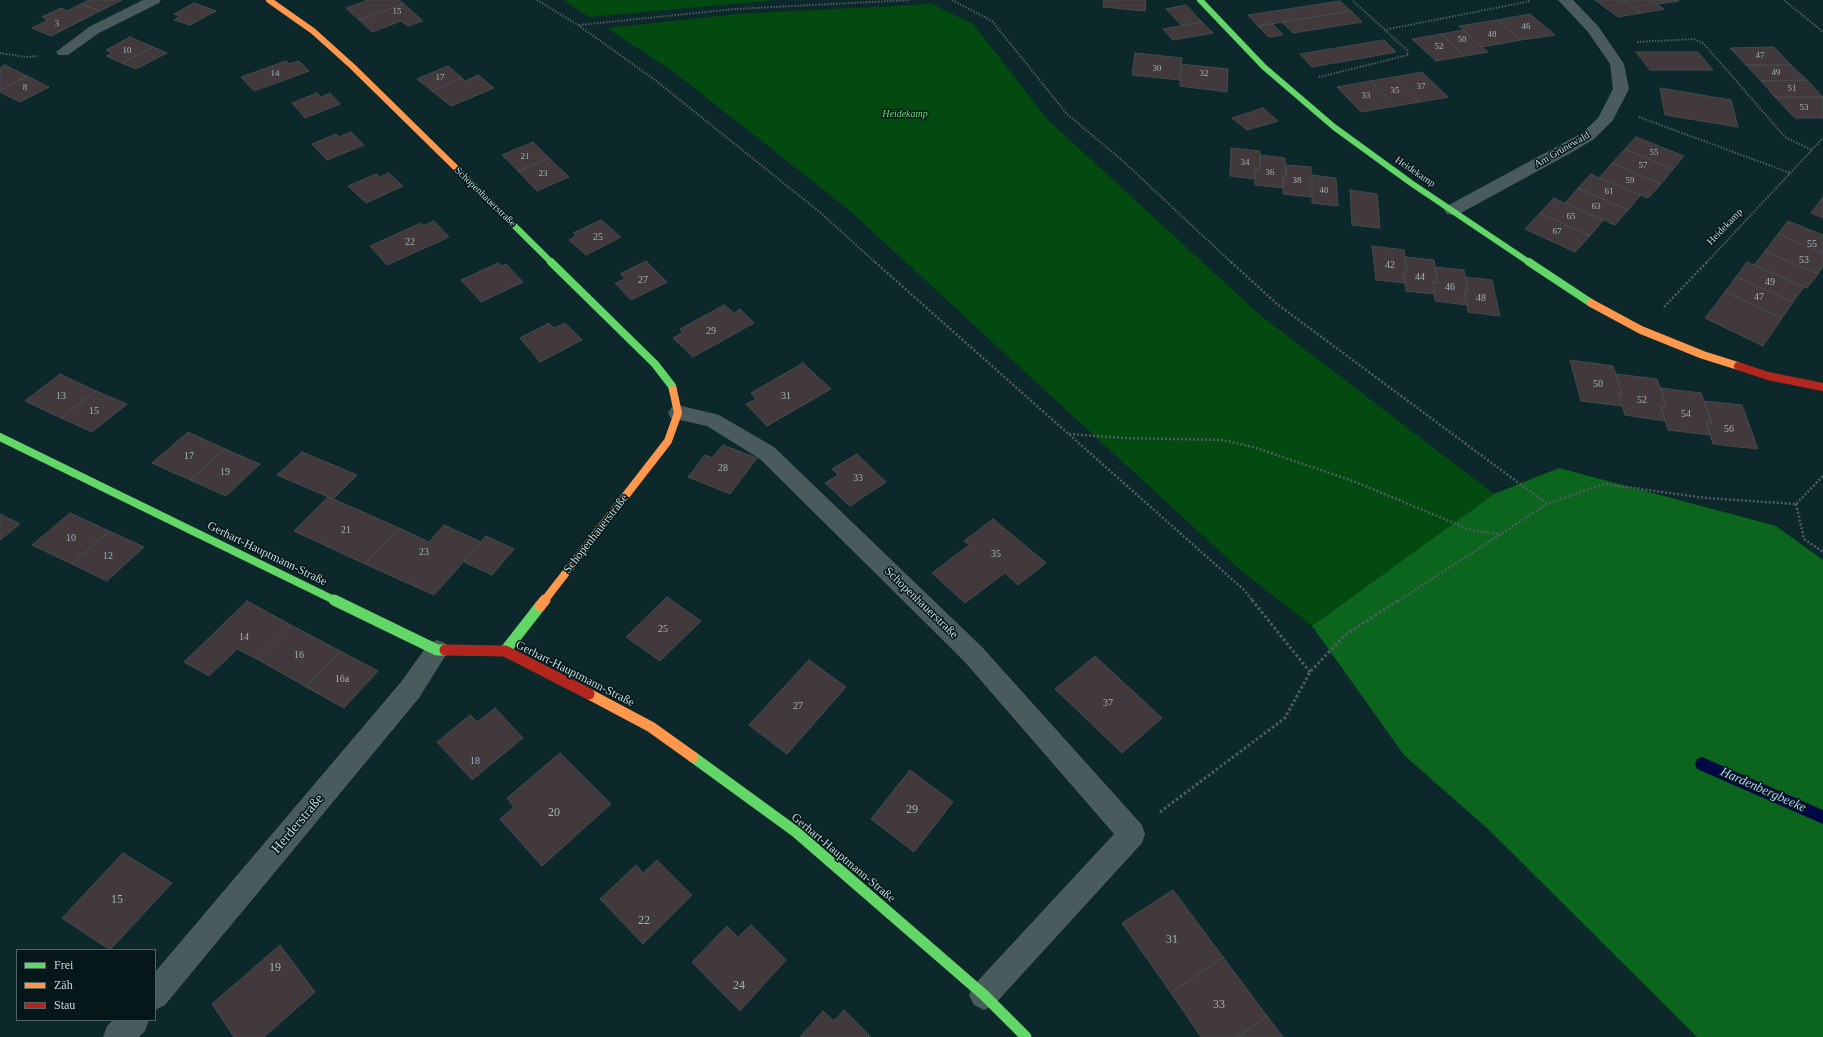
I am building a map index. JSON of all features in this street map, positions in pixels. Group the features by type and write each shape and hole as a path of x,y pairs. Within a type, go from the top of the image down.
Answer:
{"street":[{"path":"63,52 94,30 154,0"},
{"name":"Schopenhauerstraße","path":"269,0 313,31 353,67 655,364 672,386 678,413 668,441 505,651"},
{"name":"Heidekamp","path":"1200,0 1264,67 1334,127 1411,183 1593,305 1671,344 1768,376 1823,387"},
{"name":"Am Grünewald","path":"1453,210 1588,136 1605,120 1621,90 1617,64 1593,30 1565,0"},
{"name":"Schopenhauerstraße","path":"678,413 712,420 768,453 973,654 1132,834"},
{"name":"Gerhart-Hauptmann-Straße","path":"0,437 437,650 505,651 650,727 796,832 984,995 1026,1037"},
{"name":"Herderstraße","path":"156,994 410,690 437,650"},
{"path":"984,995 1132,834"},
{"path":"118,1037 133,1021"}],"path":[{"path":"536,0 578,25 655,80 822,214 1243,590 1310,672"},
{"path":"578,25 735,9 910,0"},
{"path":"952,0 992,21 1067,114 1124,162 1277,304 1547,504"},
{"path":"1318,77 1408,55 1407,50 1352,0"},
{"path":"1784,0 1823,32"},
{"path":"1384,30 1531,1"},
{"path":"1631,43 1694,39 1703,43 1784,137 1812,150"},
{"path":"0,53 26,57 63,52"},
{"path":"1611,108 1669,127 1790,173"},
{"name":"Heidekamp","path":"1641,330 1823,138"},
{"path":"1068,434 1124,438 1223,440 1253,447 1353,481 1471,530 1500,534"},
{"path":"1132,834 1285,718 1310,672 1345,635 1547,504 1604,484 1706,498 1796,504 1823,476"},
{"path":"1796,504 1804,539 1823,552"}],"green space":[{"path":"564,0 776,0 589,17"},
{"name":"Heidekamp","path":"932,4 973,24 1048,120 1260,315 1494,494 1312,626 1238,568 848,209 674,72 607,28 736,14"},
{"path":"1559,468 1776,526 1823,560 1823,1037 1697,1037 1489,830 1404,755 1312,626 1494,494"}],"building":[{"path":"89,0 122,0 100,11 81,4"},
{"path":"368,0 399,0 404,4 359,20 346,8"},
{"path":"1104,0 1146,0 1145,11 1103,7"},
{"path":"1595,0 1623,0 1641,13 1618,17"},
{"path":"1623,0 1651,0 1664,9 1641,13"},
{"path":"1651,0 1678,0 1679,1 1657,4"},
{"path":"1340,1 1351,11 1258,26 1248,15"},
{"path":"194,3 216,11 190,25 174,20 180,16 174,14"},
{"path":"81,4 100,11 51,36 32,28 48,20 42,17 61,8 67,11"},
{"path":"404,4 423,21 408,26 401,21 372,32 359,20"},
{"path":"1186,5 1202,22 1182,26 1166,9"},
{"path":"1351,11 1362,22 1293,33 1282,22"},
{"path":"1530,14 1555,35 1521,40 1497,20"},
{"path":"1497,20 1521,40 1482,47 1459,26"},
{"path":"1202,22 1213,33 1173,40 1163,29"},
{"path":"1272,23 1283,35 1269,37 1258,26"},
{"path":"1463,30 1488,52 1465,56 1441,34"},
{"path":"1441,34 1465,56 1436,61 1412,39"},
{"path":"130,37 153,47 122,63 106,56 112,53 106,50"},
{"path":"1384,40 1396,52 1312,67 1300,54"},
{"path":"153,47 167,53 136,69 122,63"},
{"path":"1774,47 1791,65 1746,65 1730,48"},
{"path":"1636,52 1698,52 1713,70 1650,70"},
{"path":"1135,53 1182,58 1180,80 1132,75"},
{"path":"286,61 289,64 299,61 309,71 254,91 241,77"},
{"path":"1181,64 1228,69 1227,92 1180,86"},
{"path":"5,65 27,76 0,90 0,68"},
{"path":"1746,65 1791,65 1807,80 1761,81"},
{"path":"448,66 462,78 432,91 417,79"},
{"path":"1422,72 1448,97 1419,102 1394,77"},
{"path":"478,75 494,88 451,106 432,91 462,78 465,81"},
{"path":"27,76 49,87 20,102 0,92 0,90"},
{"path":"1394,77 1419,102 1396,106 1371,81"},
{"path":"1807,80 1823,97 1775,97 1761,81"},
{"path":"1371,81 1396,106 1361,112 1337,87"},
{"path":"1660,88 1731,100 1738,127 1665,115"},
{"path":"317,93 321,97 330,93 340,104 305,118 292,103"},
{"path":"1775,97 1823,97 1823,118 1795,118"},
{"path":"1263,108 1278,121 1247,130 1232,118"},
{"path":"351,132 364,145 327,160 312,144 336,134 339,137"},
{"path":"1636,137 1684,156 1673,169 1625,149"},
{"path":"533,142 549,158 518,171 502,155"},
{"path":"1231,148 1260,151 1260,170 1255,170 1255,179 1230,176"},
{"path":"1625,149 1673,169 1661,184 1612,163"},
{"path":"1260,155 1285,158 1286,177 1283,176 1283,188 1255,185 1255,170 1260,170"},
{"path":"549,158 569,177 537,191 518,171"},
{"path":"1612,163 1661,184 1648,198 1599,178"},
{"path":"1286,165 1311,167 1311,197 1283,194 1283,176 1286,177"},
{"path":"389,173 403,186 366,203 348,186 376,174 380,177"},
{"path":"1591,174 1641,195 1628,210 1578,188"},
{"path":"1312,175 1336,178 1338,206 1312,203"},
{"path":"1578,188 1628,210 1615,225 1565,203"},
{"path":"1350,190 1377,194 1380,228 1352,225"},
{"path":"1823,197 1823,218 1811,213"},
{"path":"1554,198 1603,220 1590,236 1540,213"},
{"path":"1540,213 1590,236 1575,252 1525,229"},
{"path":"601,220 621,237 586,255 569,240 576,236 573,233"},
{"path":"434,221 449,237 387,265 370,246 421,223 423,226"},
{"path":"1788,221 1823,235 1823,253 1778,234"},
{"path":"1778,234 1823,253 1823,266 1818,274 1765,251"},
{"path":"1372,246 1404,250 1407,273 1403,272 1405,283 1376,280"},
{"path":"1765,251 1818,274 1807,288 1754,265"},
{"path":"1405,257 1434,260 1438,283 1433,282 1434,294 1406,291 1403,272 1407,273"},
{"path":"646,261 667,282 631,300 615,283 625,279 620,274"},
{"path":"1747,262 1804,287 1793,302 1736,277"},
{"path":"498,263 501,266 506,264 523,282 481,302 461,280"},
{"path":"1435,267 1464,270 1468,292 1464,291 1467,305 1435,301 1433,282 1438,283"},
{"path":"1465,277 1492,280 1500,316 1468,312 1464,291 1468,292"},
{"path":"1736,277 1793,302 1782,318 1725,292"},
{"path":"1725,292 1782,318 1763,346 1705,318"},
{"path":"724,305 734,313 740,309 754,323 693,357 673,338 683,332 680,329"},
{"path":"549,323 554,328 565,323 582,340 540,362 520,338"},
{"path":"1570,360 1613,366 1622,393 1618,393 1622,406 1581,401"},
{"path":"803,363 831,389 767,426 746,404 756,399 751,393"},
{"path":"60,374 96,391 61,418 25,401"},
{"path":"1616,374 1657,379 1667,408 1661,407 1665,421 1625,415 1618,393 1622,393"},
{"path":"1660,388 1701,393 1712,423 1706,422 1710,435 1668,430 1661,407 1667,408"},
{"path":"96,391 127,404 92,432 61,418"},
{"path":"1704,401 1742,405 1758,449 1713,444 1706,422 1712,423"},
{"path":"188,432 225,449 190,480 152,463"},
{"path":"723,445 757,458 730,494 688,477 705,455 712,458"},
{"path":"225,449 260,464 226,496 190,480"},
{"path":"302,452 357,475 333,499 277,475"},
{"path":"857,454 886,482 850,506 825,483 838,475 832,469"},
{"path":"328,497 399,528 365,564 294,531"},
{"path":"70,513 109,531 72,564 32,545"},
{"path":"0,514 20,524 0,540"},
{"path":"993,519 1046,563 1018,585 1005,573 965,603 932,573 969,545 964,541"},
{"path":"444,525 481,542 434,595 365,564 399,528 429,542"},
{"path":"109,531 144,547 107,581 72,564"},
{"path":"486,536 514,549 492,575 464,562"},
{"path":"667,597 701,621 660,661 626,637"},
{"path":"247,601 291,625 257,659 237,649 209,676 184,662"},
{"path":"291,625 340,651 306,687 257,659"},
{"path":"340,651 378,671 344,708 306,687"},
{"path":"1095,656 1162,718 1122,753 1055,689"},
{"path":"809,660 846,687 787,754 749,725"},
{"path":"495,708 523,738 472,780 437,742 470,715 477,722"},
{"path":"560,753 611,804 542,866 500,819 514,807 507,798"},
{"path":"910,770 953,802 914,852 871,819"},
{"path":"123,853 172,883 111,949 108,949 62,918"},
{"path":"657,860 692,895 643,944 600,899 636,865 643,873"},
{"path":"1173,890 1223,957 1171,993 1122,923"},
{"path":"751,925 786,960 740,1011 692,962 727,926 738,937"},
{"path":"280,945 315,992 264,1037 234,1037 212,1004"},
{"path":"1223,957 1267,1016 1238,1037 1201,1037 1171,993"},
{"path":"844,1010 871,1037 800,1037 823,1011 834,1021"},
{"path":"1267,1016 1283,1037 1238,1037"}],"waterway":[{"name":"Hardenbergbeeke","path":"1702,764 1823,817"}],"traffic: fast":[{"path":"1200,0 1264,67 1334,127 1411,183 1591,303"},
{"path":"459,171 655,364 672,386 673,390"},
{"path":"0,437 437,650 445,650"},
{"path":"505,651 540,606"},
{"path":"693,757 796,832 984,995 1026,1037"}],"traffic: slow":[{"path":"269,0 313,31 353,67 459,171"},
{"path":"1591,303 1641,330 1703,355 1738,366"},
{"path":"540,606 668,441 678,413 673,390"},
{"path":"589,694 651,727 693,757"}],"traffic: jam":[{"path":"1738,366 1768,376 1823,387"},
{"path":"445,650 505,651 589,694"}]}
